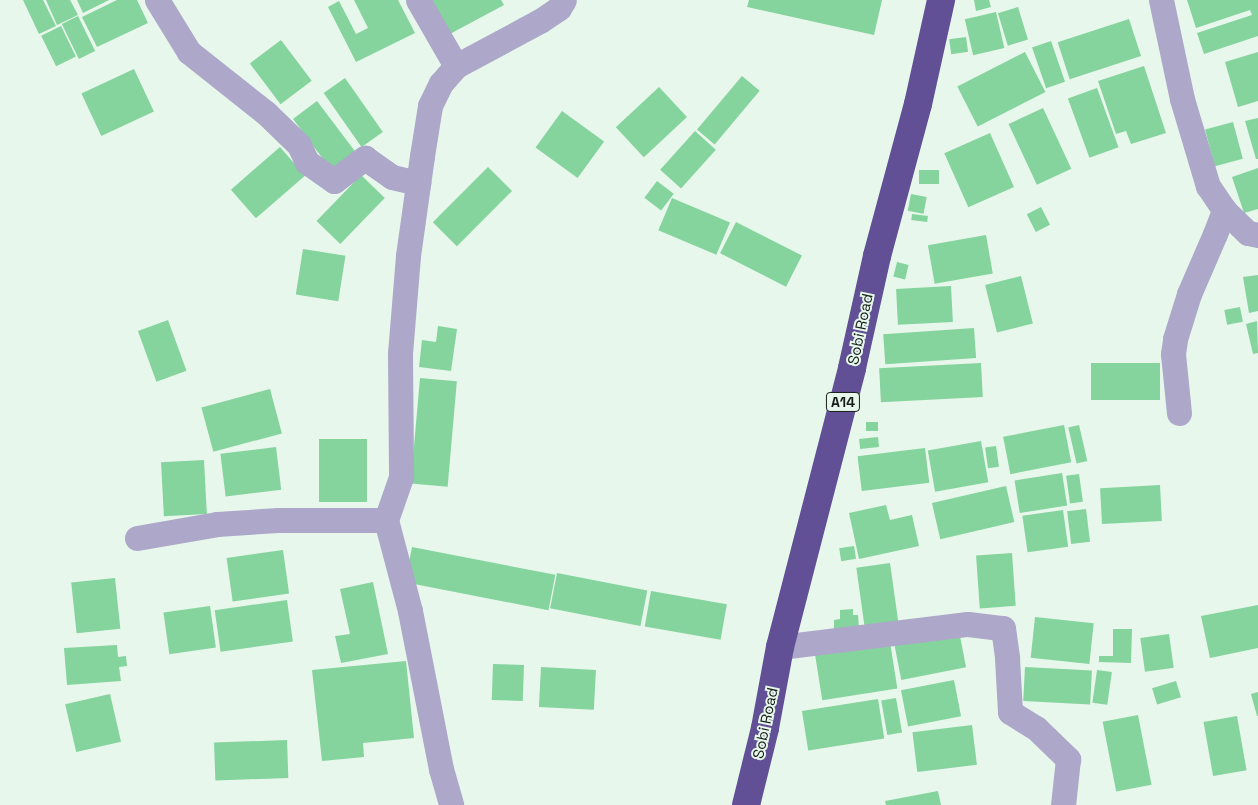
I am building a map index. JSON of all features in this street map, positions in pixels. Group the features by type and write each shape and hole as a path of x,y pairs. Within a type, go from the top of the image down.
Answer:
{"highway":[{"name":"Sobi Road","path":"746,805 765,728 780,647 852,368 877,256 918,104 941,0"}],"street":[{"path":"158,0 189,52 266,113 299,145 306,162 334,181 366,158 392,178 418,183"},
{"path":"418,0 456,66"},
{"path":"451,805 441,769 410,611 386,520 401,477 400,354 408,256 418,183 430,106 441,83 456,66 540,21 559,8 564,0"},
{"path":"1161,0 1182,98 1208,186 1224,210 1248,233 1258,235"},
{"path":"1179,413 1173,354 1175,338 1189,294 1224,210"},
{"path":"137,538 217,524 278,520 386,520"},
{"path":"780,647 968,624 1003,628 1010,712 1036,728 1068,759 1063,805"}],"building":[{"path":"23,0 43,0 56,26 39,34"},
{"path":"46,0 70,0 78,15 57,25"},
{"path":"77,0 109,0 83,13"},
{"path":"117,0 137,0 148,23 97,47 82,17"},
{"path":"354,0 398,0 415,33 356,62 328,7 339,1 356,34 368,28"},
{"path":"429,0 501,0 504,5 448,35"},
{"path":"749,0 882,0 874,35 747,7"},
{"path":"974,0 989,0 991,7 976,11"},
{"path":"1187,0 1258,0 1258,36 1204,54 1197,33 1252,15 1250,10 1196,28"},
{"path":"1018,7 1028,40 1008,46 998,13"},
{"path":"996,12 1004,48 973,55 965,19"},
{"path":"78,16 95,51 79,59 62,24"},
{"path":"1129,19 1141,56 1070,79 1058,42"},
{"path":"61,26 76,57 56,66 41,36"},
{"path":"966,37 968,52 951,54 949,39"},
{"path":"281,40 312,81 281,104 250,63"},
{"path":"1051,41 1065,82 1046,88 1032,48"},
{"path":"1025,52 1045,92 978,127 957,87"},
{"path":"1258,52 1258,101 1238,107 1225,62"},
{"path":"1144,66 1166,133 1131,144 1126,131 1116,134 1098,81"},
{"path":"134,69 154,112 101,136 81,94"},
{"path":"742,76 760,91 715,144 697,130"},
{"path":"345,78 383,132 362,147 324,93"},
{"path":"659,87 687,117 644,157 616,127"},
{"path":"1097,88 1119,147 1089,158 1068,99"},
{"path":"317,101 356,152 332,170 293,119"},
{"path":"1043,108 1071,169 1037,185 1009,124"},
{"path":"562,111 604,142 578,178 536,147"},
{"path":"1258,118 1258,159 1256,159 1245,121"},
{"path":"1233,122 1243,159 1215,166 1205,130"},
{"path":"695,131 716,150 681,188 660,170"},
{"path":"990,133 1014,187 968,207 944,153"},
{"path":"280,147 305,176 256,218 231,190"},
{"path":"488,167 512,191 457,246 433,222"},
{"path":"1258,168 1258,209 1244,213 1232,177"},
{"path":"919,170 939,170 939,184 919,184"},
{"path":"361,175 385,198 340,244 317,221"},
{"path":"657,181 674,194 661,210 644,198"},
{"path":"911,194 927,197 923,214 908,211"},
{"path":"672,198 730,223 716,255 658,230"},
{"path":"1041,207 1050,225 1036,232 1027,214"},
{"path":"912,214 928,216 927,222 911,220"},
{"path":"736,222 802,256 786,287 720,253"},
{"path":"986,235 993,273 935,284 928,245"},
{"path":"303,249 345,256 338,301 296,294"},
{"path":"897,262 909,265 905,279 893,277"},
{"path":"1258,275 1258,311 1249,313 1243,277"},
{"path":"1021,276 1033,324 997,332 985,285"},
{"path":"951,286 953,322 898,325 896,289"},
{"path":"1240,307 1243,322 1227,325 1224,310"},
{"path":"168,320 186,371 156,382 138,331"},
{"path":"1257,321 1258,353 1253,354 1246,324"},
{"path":"438,326 457,329 451,371 419,367 422,340 436,342"},
{"path":"974,328 976,358 885,364 883,334"},
{"path":"981,363 983,397 881,402 879,368"},
{"path":"1091,363 1160,363 1160,400 1091,400"},
{"path":"420,378 457,381 448,487 411,484"},
{"path":"270,389 282,433 213,452 201,407"},
{"path":"866,422 878,422 878,431 866,431"},
{"path":"1064,425 1071,462 1010,474 1003,437"},
{"path":"1079,425 1087,461 1077,464 1068,427"},
{"path":"878,437 879,447 860,449 859,439"},
{"path":"319,439 367,439 367,502 319,502"},
{"path":"981,441 988,482 935,492 928,450"},
{"path":"996,446 999,467 988,468 985,448"},
{"path":"276,447 281,490 226,497 220,454"},
{"path":"925,448 929,483 862,491 858,456"},
{"path":"204,460 207,514 164,516 161,462"},
{"path":"1062,473 1067,506 1020,513 1015,481"},
{"path":"1079,474 1083,502 1070,504 1066,476"},
{"path":"1160,485 1162,521 1102,524 1100,488"},
{"path":"1006,486 1014,522 940,539 932,503"},
{"path":"886,505 890,520 912,515 919,546 859,559 849,513"},
{"path":"1086,509 1090,542 1071,544 1067,511"},
{"path":"1063,510 1068,547 1028,552 1022,516"},
{"path":"854,546 856,559 841,561 839,548"},
{"path":"412,547 555,575 548,610 405,582"},
{"path":"283,550 289,594 233,602 227,558"},
{"path":"1012,553 1016,606 980,608 976,556"},
{"path":"890,563 898,622 865,627 856,568"},
{"path":"557,573 647,591 640,626 550,608"},
{"path":"115,578 120,629 77,633 71,583"},
{"path":"373,582 388,654 341,663 335,636 350,634 340,589"},
{"path":"651,591 727,604 721,640 645,626"},
{"path":"287,600 293,642 221,652 215,610"},
{"path":"1258,605 1258,648 1210,658 1201,616"},
{"path":"210,606 216,648 169,654 163,613"},
{"path":"853,609 853,615 858,615 859,628 834,629 834,620 840,619 840,610"},
{"path":"1035,617 1094,623 1089,664 1031,658"},
{"path":"1113,629 1132,629 1131,663 1099,662 1099,656 1113,656"},
{"path":"959,631 966,667 901,680 894,644"},
{"path":"1169,634 1174,668 1145,672 1140,638"},
{"path":"890,642 897,688 822,700 815,654"},
{"path":"117,645 118,657 126,656 127,666 119,667 121,681 67,685 64,648"},
{"path":"406,661 414,738 363,743 364,757 322,761 312,670"},
{"path":"493,664 524,665 523,701 492,700"},
{"path":"541,667 596,670 594,710 539,707"},
{"path":"1025,667 1092,671 1090,704 1023,701"},
{"path":"1097,670 1112,672 1107,705 1092,703"},
{"path":"954,680 961,716 908,727 901,690"},
{"path":"1176,681 1181,697 1157,705 1152,688"},
{"path":"1258,692 1258,716 1257,716 1251,694"},
{"path":"110,694 121,742 76,752 65,704"},
{"path":"896,698 902,732 887,735 881,701"},
{"path":"878,699 884,739 808,751 802,711"},
{"path":"1138,715 1152,785 1116,792 1103,722"},
{"path":"1237,716 1247,770 1213,776 1204,722"},
{"path":"972,725 977,765 917,772 912,732"},
{"path":"287,740 288,778 215,781 214,743"},
{"path":"938,791 941,805 886,805 885,801"}]}
